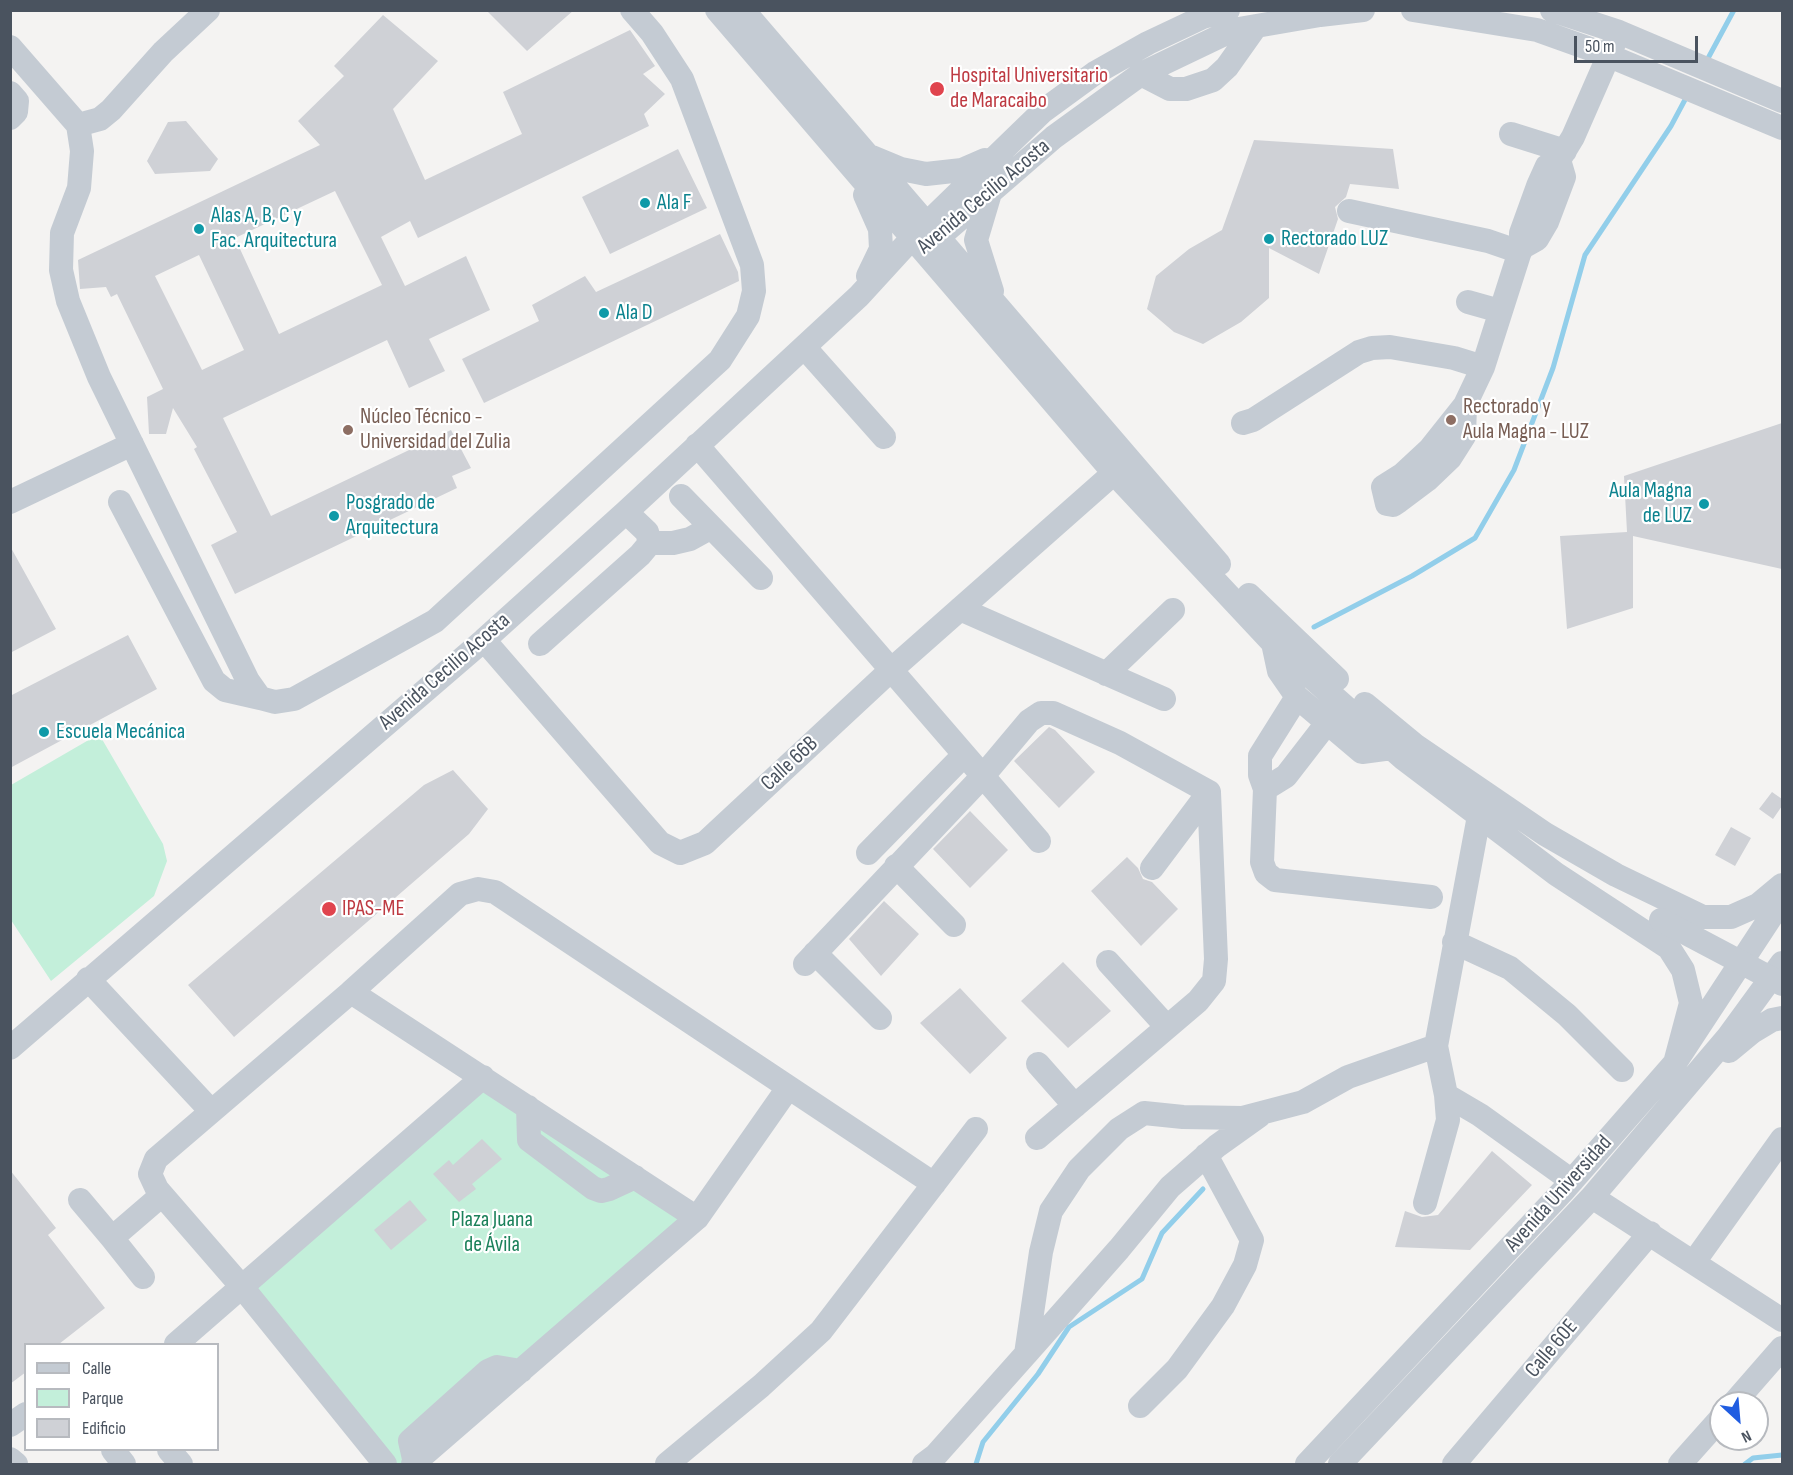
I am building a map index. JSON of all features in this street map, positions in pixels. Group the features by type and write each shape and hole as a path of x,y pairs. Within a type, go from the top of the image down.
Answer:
{"street":[{"path":"78,125 100,119 111,110 163,52 208,10"},
{"path":"120,502 214,681 225,690 275,702 294,699 435,621 720,360 748,316 754,291 752,265 682,79 652,33 632,10"},
{"name":"Avenida Cecilio Acosta","path":"925,237 995,155 1043,111 1095,73 1148,43 1203,17 1228,10"},
{"name":"Avenida Cecilio Acosta","path":"15,1034 88,979 484,640 925,237 992,189 1054,137 1141,74 1233,30 1363,10"},
{"path":"1413,10 1537,30 1607,55 1740,84 1782,101"},
{"path":"1552,10 1618,32 1686,74 1726,104 1782,128"},
{"path":"736,14 925,237 1114,473 1273,643 1479,816 1556,874 1669,948 1683,970 1691,1003 1675,1063"},
{"path":"1141,74 1170,89 1186,89 1213,80 1227,67 1256,26"},
{"path":"1465,405 1483,367 1521,250 1537,239 1547,222 1564,177 1562,156 1618,32"},
{"path":"10,47 78,125 82,151 79,188 62,233 61,270 73,312 99,377 248,681 260,698"},
{"path":"10,93 17,100 16,112 10,118"},
{"path":"1511,134 1562,156"},
{"path":"856,158 926,174 962,170 995,155"},
{"path":"856,158 880,229 881,249 865,291"},
{"path":"992,189 983,208 976,240 982,267 998,308"},
{"path":"1349,211 1521,250"},
{"path":"925,237 998,308 1226,573 1351,693 1404,751 1432,769 1538,849 1598,888 1782,984"},
{"path":"1468,302 1500,311"},
{"path":"1242,423 1253,420 1359,352 1372,348 1390,347 1454,358 1483,367"},
{"path":"805,348 884,437"},
{"path":"10,502 132,444"},
{"path":"697,445 963,756 1040,841"},
{"name":"Calle 66B","path":"484,640 660,843 680,853 705,843 891,670 1114,473"},
{"path":"681,496 761,578"},
{"path":"626,512 646,532 650,543"},
{"path":"650,543 673,543 690,539 710,528"},
{"path":"540,644 640,555 650,543"},
{"path":"960,609 1164,699"},
{"path":"1106,674 1173,610"},
{"path":"1273,643 1279,671 1297,697 1362,752 1404,751 1616,875 1703,917 1731,917 1758,905 1782,885"},
{"path":"1297,697 1260,756 1260,775 1265,789 1262,861 1266,873 1275,880 1431,897"},
{"path":"880,1018 810,958 982,777 1029,721 1041,713 1053,713 1120,743 1209,792"},
{"path":"1265,789 1286,776 1327,723"},
{"path":"868,853 963,756"},
{"path":"1152,868 1209,792"},
{"path":"1037,1138 1198,1001 1214,981 1216,959 1209,792"},
{"path":"1425,1203 1448,1120 1446,1095 1436,1046 1479,816"},
{"path":"896,866 954,925"},
{"path":"385,1464 242,1287 162,1195 150,1174 156,1159 351,992 460,894 477,889 495,892 934,1184"},
{"name":"Avenida Universidad","path":"1307,1464 1572,1181 1675,1063 1782,900"},
{"path":"1454,942 1510,968 1567,1015 1622,1070"},
{"path":"1108,962 1167,1027"},
{"name":"Avenida Universidad","path":"1340,1464 1592,1197 1728,1037 1782,963"},
{"path":"88,979 211,1111"},
{"path":"351,992 697,1218"},
{"path":"1691,1080 1752,1032 1772,1020 1782,1018"},
{"path":"1026,1354 1041,1252 1051,1210 1079,1169 1119,1129 1144,1113 1183,1117 1242,1118 1265,1112 1303,1102 1348,1077 1436,1046"},
{"path":"1038,1064 1075,1106"},
{"path":"177,1343 483,1077"},
{"path":"414,1464 697,1218 788,1088"},
{"path":"1446,1095 1480,1115 1572,1181"},
{"path":"528,1107 529,1140 594,1188 601,1191 635,1177"},
{"path":"924,1464 936,1455 1119,1250 1170,1187 1206,1155 1265,1112"},
{"path":"667,1464 761,1386 821,1331 976,1129"},
{"path":"1694,1262 1782,1139"},
{"path":"1140,1406 1177,1369 1223,1306 1245,1265 1252,1240 1206,1155"},
{"path":"112,1238 162,1195"},
{"path":"1592,1197 1782,1320"},
{"path":"80,1200 143,1276"},
{"name":"Calle 60E","path":"1454,1464 1650,1233"},
{"path":"1744,1391 1782,1348"},
{"path":"10,1425 24,1415"},
{"path":"1680,1464 1709,1431"},
{"path":"114,1451 124,1464"},
{"path":"171,1451 182,1464"},
{"path":"10,1459 16,1464"}],"green space":[{"path":"99,734 163,844 167,861 154,896 51,981 11,920 11,785"},
{"name":"Plaza Juana de Ávila","path":"484,1081 692,1218 407,1464 390,1464 247,1288"}],"building":[{"path":"486,10 574,10 527,51"},
{"name":"Alas A, B, C y Fac. Arquitectura","path":"383,15 438,61 393,109 425,180 522,134 503,92 630,30 655,66 643,74 665,94 644,114 649,126 418,238 410,221 381,237 405,286 466,256 490,310 429,339 445,371 409,388 387,340 223,418 271,516 451,430 471,468 452,476 457,488 235,594 211,545 237,532 194,449 197,447 173,408 166,434 149,434 147,397 163,389 117,294 111,297 106,287 80,289 78,260 320,145 298,121 344,76 334,66","holes":["335,191 382,285 279,334 235,238","199,255 244,350 202,370 155,276"]},
{"path":"186,121 218,159 210,171 155,174 147,161 168,122"},
{"name":"Rectorado LUZ","path":"1254,140 1393,149 1399,189 1350,184 1346,197 1335,207 1338,219 1319,274 1269,248 1269,298 1241,322 1203,344 1174,332 1147,309 1156,276 1189,249 1222,230"},
{"name":"Ala F","path":"678,149 707,208 610,254 582,197"},
{"name":"Ala D","path":"720,234 738,272 739,281 484,403 462,359 539,321 532,305 585,276 596,292"},
{"name":"Aula Magna de LUZ","path":"1782,423 1782,569 1633,536 1633,608 1567,629 1560,536 1627,532 1624,476"},
{"path":"10,546 56,629 10,653"},
{"name":"Escuela Mecánica","path":"128,635 157,689 10,768 10,696"},
{"path":"1049,727 1055,730 1095,772 1059,808 1014,761"},
{"name":"IPAS-ME","path":"453,770 488,809 469,834 234,1037 188,985 424,785"},
{"path":"1772,792 1782,799 1782,806 1773,819 1759,809"},
{"path":"970,811 1008,850 970,888 933,849"},
{"path":"1731,827 1751,838 1735,866 1715,855"},
{"path":"1127,857 1138,868 1143,879 1152,882 1178,909 1141,946 1091,891"},
{"path":"884,901 919,934 881,976 849,939"},
{"path":"1063,962 1111,1011 1068,1048 1021,1001"},
{"path":"960,988 1007,1038 970,1074 920,1023"},
{"path":"482,1139 502,1159 472,1184 476,1189 459,1202 433,1174 449,1160 453,1165"},
{"path":"1492,1151 1532,1185 1470,1250 1395,1247 1405,1211 1422,1217 1438,1215"},
{"path":"10,1170 56,1228 48,1235 105,1308 60,1343 24,1343 24,1374 10,1384"},
{"path":"410,1200 427,1220 391,1250 374,1230"}],"waterway":[{"path":"1706,62 1734,10"},
{"path":"1314,627 1412,576 1475,538 1514,470 1553,368 1585,255 1671,126 1687,96"},
{"path":"976,1464 983,1442 1038,1374 1069,1327 1142,1279 1162,1233 1203,1189"},
{"path":"1745,1464 1753,1458 1782,1455"}],"place":[{"name":"Hospital Universitario de Maracaibo","path":"937,89"},
{"name":"Ala F","path":"645,203"},
{"name":"Alas A, B, C y Fac. Arquitectura","path":"199,229"},
{"name":"Rectorado LUZ","path":"1269,239"},
{"name":"Ala D","path":"604,313"},
{"name":"Rectorado y Aula Magna - LUZ","path":"1451,420"},
{"name":"Núcleo Técnico - Universidad del Zulia","path":"348,430"},
{"name":"Aula Magna de LUZ","path":"1704,504"},
{"name":"Posgrado de Arquitectura","path":"334,516"},
{"name":"Escuela Mecánica","path":"44,732"},
{"name":"IPAS-ME","path":"329,909"}]}
